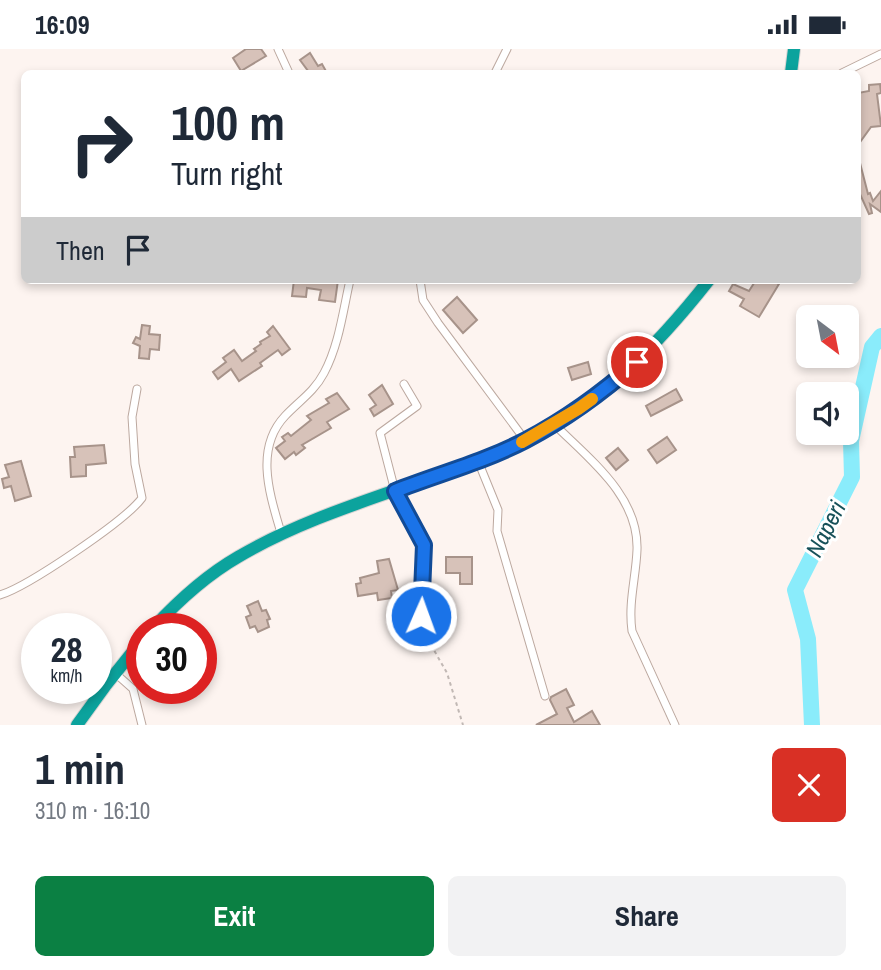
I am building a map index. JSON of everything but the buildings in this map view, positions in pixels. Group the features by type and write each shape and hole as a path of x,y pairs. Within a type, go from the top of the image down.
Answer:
{"highway":[{"path":"791,70 794,49"},
{"path":"168,613 195,586 236,558 281,533 478,461 525,440 578,409 653,348 706,284"},
{"path":"77,725 126,660"}],"street":[{"path":"278,49 288,70"},
{"path":"496,70 507,49"},
{"path":"848,70 881,54"},
{"path":"281,533 272,499 267,449 273,431 285,415 310,395 325,372 349,284"},
{"path":"421,284 423,300 438,323 525,440"},
{"path":"404,384 417,406 380,433 395,491 424,545 421,616 427,638"},
{"path":"0,595 20,588 140,502 143,494 135,464 132,417 137,389"},
{"path":"554,423 608,478 631,511 637,552 630,616 632,631 675,725"},
{"path":"478,461 499,510 497,531 545,696"},
{"path":"115,673 133,689 142,725"}],"path":[{"path":"427,638 447,673 463,725"}],"waterway":[{"name":"Naperi","path":"812,725 808,639 795,590 852,477 851,441 872,347 881,336"}],"slow traffic":[{"path":"522,442 592,399"}],"route":[{"path":"421,616 424,545 395,491 525,440 578,409 637,362"}]}
